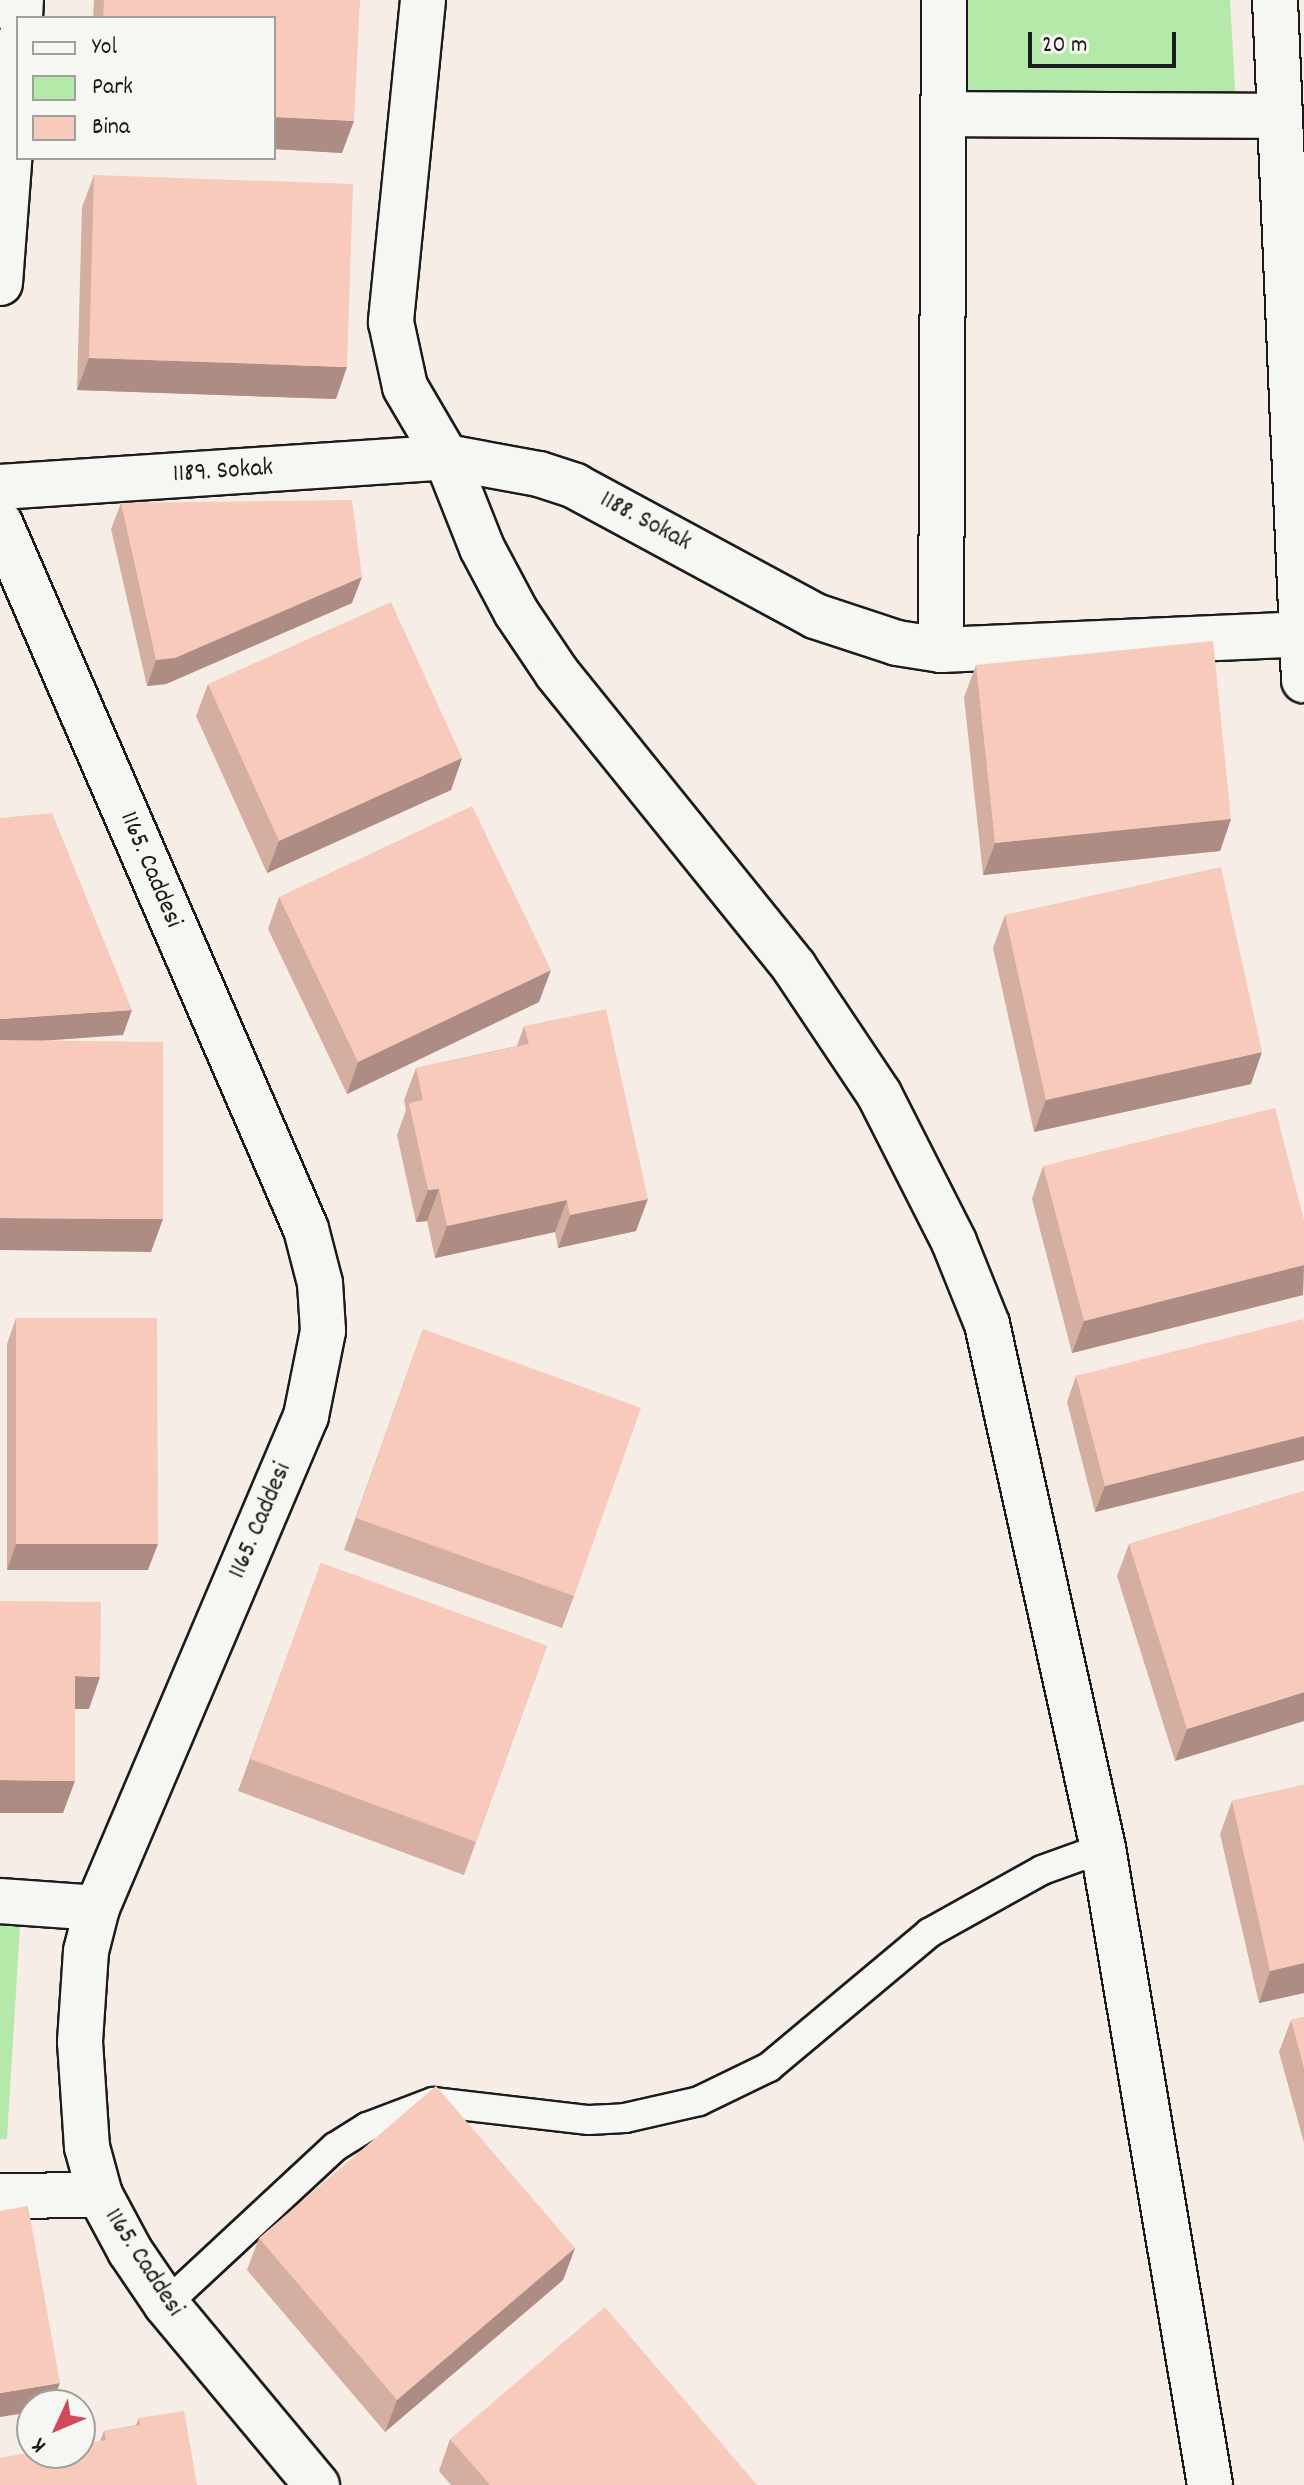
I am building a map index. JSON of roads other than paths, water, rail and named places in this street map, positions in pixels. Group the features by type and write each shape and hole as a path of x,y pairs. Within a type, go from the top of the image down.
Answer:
{"street":[{"path":"423,0 391,322 405,387 446,457 482,548 516,612 557,673 794,967 855,1055 916,1161 987,1324 1103,1848 1210,2485"},
{"path":"941,650 944,0"},
{"path":"1285,3 1280,116 1304,680"},
{"path":"0,283 16,70"},
{"path":"943,114 1280,116"},
{"name":"1189. Sokak","path":"0,487 446,457"},
{"name":"1188. Sokak","path":"446,457 539,474 575,486 815,616 882,639 941,650 1302,634"},
{"name":"1165. Caddesi","path":"0,523 306,1229 320,1283 318,1371 306,1416 97,1908 86,1951 80,2042 87,2147 100,2195 166,2304 317,2485"},
{"path":"0,1901 97,1908"},
{"path":"0,2196 100,2195"}],"lane":[{"path":"166,2304 335,2147 377,2122 433,2102 589,2120 625,2118 699,2101 769,2067 929,1933 1042,1870 1103,1848"}]}
